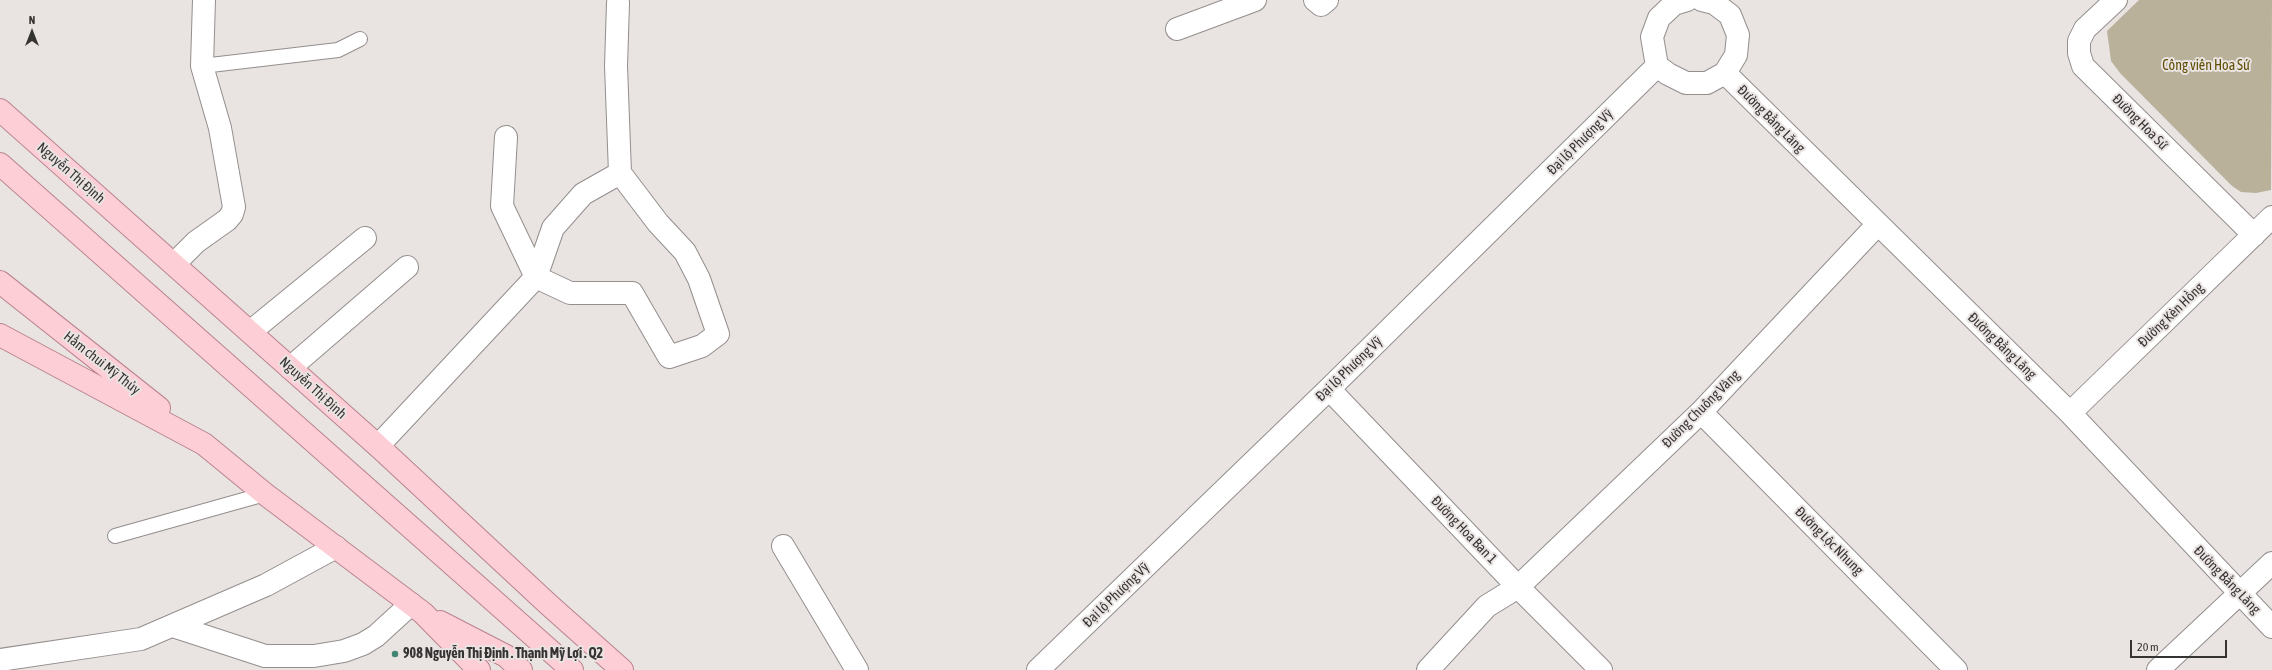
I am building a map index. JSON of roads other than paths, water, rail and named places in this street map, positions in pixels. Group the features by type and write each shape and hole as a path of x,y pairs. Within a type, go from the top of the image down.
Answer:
{"main road":[{"name":"Nguyễn Thị Định","path":"0,110 378,446 548,604 622,670"},
{"path":"0,164 572,670"},
{"name":"Hầm chui Mỹ Thủy","path":"0,282 204,444"},
{"path":"0,335 204,444 265,494 417,608 479,670"},
{"path":"417,608 506,656 522,670"}],"street":[{"path":"174,264 196,242 226,220 232,214 234,207 220,128 202,66 204,0"},
{"path":"1177,29 1255,0"},
{"path":"1315,0 1321,5 1327,0"},
{"path":"1687,0 1664,5 1652,37 1657,66 1668,74 1686,83 1707,83 1725,73 1736,55 1738,35 1730,15 1717,3"},
{"name":"Đường Hoa Sứ","path":"2116,0 2086,29 2079,41 2079,53 2083,66 2254,235"},
{"path":"506,137 502,206 536,277 570,293 632,293 669,356 702,346 718,334 699,279 685,252 658,223 620,173 616,66 618,3"},
{"name":"Đại lộ Phượng Vỹ","path":"1038,670 1329,389 1657,66"},
{"name":"Đường Bằng Lăng","path":"1725,73 2070,413 2239,594 2272,627"},
{"path":"378,446 536,277 553,228 583,194 620,173"},
{"name":"Đường Kèn Hồng","path":"2070,413 2272,217"},
{"name":"Đường Chuông Vàng","path":"1428,670 1487,606 1518,587 1701,412 1878,224"},
{"path":"250,332 364,238"},
{"path":"290,368 407,267"},
{"name":"Đường Hoa Ban 1","path":"1329,389 1518,587 1602,670"},
{"name":"Đường Lộc Nhung","path":"1701,412 1956,670"},
{"path":"783,546 856,670"},
{"path":"0,660 141,639 266,585 336,547"},
{"path":"2158,670 2272,563"},
{"path":"173,626 265,656 314,656 344,651 363,644 417,608"}],"lane":[{"path":"202,66 338,50 360,39"},
{"path":"116,536 265,494"}],"place":[{"name":"908 Nguyễn Thị Định . Thạnh Mỹ Lợi . Q2","path":"395,654"}],"park label":[{"name":"Công viên Hoa Sứ","path":"2206,66"}]}
